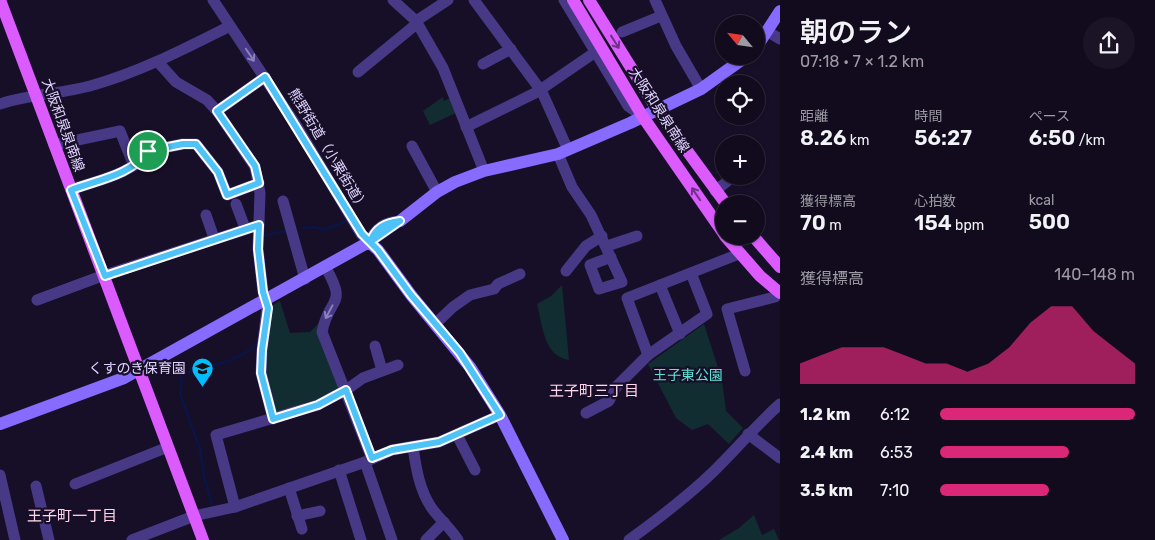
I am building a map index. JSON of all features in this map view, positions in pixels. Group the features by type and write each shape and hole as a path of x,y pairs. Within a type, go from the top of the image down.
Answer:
{"main road":[{"name":"大阪和泉泉南線","path":"0,0 203,540"},
{"name":"大阪和泉泉南線","path":"573,0 644,117 715,220"},
{"name":"大阪和泉泉南線","path":"589,0 658,111 718,195"},
{"name":"大阪和泉泉南線","path":"732,245 760,276 780,293"},
{"path":"761,245 780,267"}],"street":[{"name":"熊野街道（小栗街道）","path":"212,0 265,77 362,234 378,250 411,295 470,367 500,415 563,540"},
{"path":"393,0 416,21 442,68 484,172"},
{"path":"358,72 414,26 416,21 448,0"},
{"path":"474,0 540,89 563,152 572,187 591,215 606,247"},
{"path":"564,0 594,53 628,106 644,117"},
{"path":"655,0 661,16 701,89"},
{"path":"765,34 780,11"},
{"path":"622,32 661,16"},
{"path":"0,104 36,94 88,87 138,71 230,26"},
{"path":"767,31 780,39"},
{"path":"483,64 511,49"},
{"path":"466,127 540,89 594,53"},
{"path":"158,62 176,82 207,100 217,111 255,166 259,183 258,249 268,308 261,373 273,419"},
{"path":"0,424 76,398 124,378 370,242 437,192 455,182 484,172 563,152 658,111 701,89 734,65"},
{"path":"217,111 265,77"},
{"path":"54,145 120,131 134,166"},
{"path":"71,190 134,166 141,161 148,151 183,144 196,144 218,172 227,195 259,183"},
{"path":"412,146 437,192"},
{"path":"715,191 723,185"},
{"path":"283,201 305,279"},
{"path":"236,204 245,228"},
{"path":"206,214 214,238"},
{"path":"38,300 54,288 134,268 214,238 259,225"},
{"path":"566,271 586,246 606,247 636,236"},
{"path":"648,355 626,298 739,254"},
{"path":"326,268 337,287 338,293 324,322 322,332 346,390 392,540"},
{"path":"586,413 609,401 617,386 648,355 707,314 691,273"},
{"path":"435,324 453,307 470,295 494,289 498,284 520,274"},
{"path":"660,285 680,334"},
{"path":"745,371 727,309 775,297 780,293"},
{"path":"375,346 382,370"},
{"path":"235,507 216,435 318,405 346,390 363,378 398,365"},
{"path":"629,540 669,511 714,471 748,434 780,404"},
{"path":"132,540 154,537 194,516 235,507 369,460 392,450 457,436 500,415"},
{"path":"748,434 780,458"},
{"path":"457,436 475,470"},
{"path":"75,484 168,447"},
{"path":"413,447 419,482 429,505 449,526 458,540"},
{"path":"340,470 361,540"},
{"path":"0,476 15,540"},
{"path":"36,486 49,540"},
{"path":"288,488 302,530"},
{"path":"298,516 320,511"},
{"path":"426,540 444,522"}],"green space":[{"path":"443,97 444,101 450,98 456,113 430,125 423,111"},
{"path":"562,285 569,360 554,353 545,339 537,304 551,296"},
{"path":"280,301 290,333 310,332 321,321 341,387 328,397 277,414 264,372 271,306"},
{"name":"王子東公園","path":"704,324 722,380 726,411 743,428 729,444 708,424 692,430 676,418 648,364"},
{"path":"754,515 762,535 774,529 779,540 719,540 739,528"}],"waterway":[{"path":"302,228 315,227 324,230 348,220"},
{"path":"263,236 288,230"},
{"path":"212,505 204,476 200,449 180,394 182,374 235,358 252,348 258,341"}],"place":[{"name":"くすのき保育園","path":"202,387"}],"district":[{"name":"王子町三丁目","path":"594,391"},
{"name":"王子町一丁目","path":"72,516"}],"route":[{"path":"148,151 141,161 131,168 71,190 105,276 134,268 214,238 259,225 258,249 263,292 268,308 261,373 273,419 318,405 346,390 372,458 392,450 439,442 457,436 500,415 460,353 411,295 370,242 400,221 388,222 377,229 370,242 362,234 265,77 217,111 255,166 259,183 227,195 218,172 196,144 183,144 148,151"}]}
